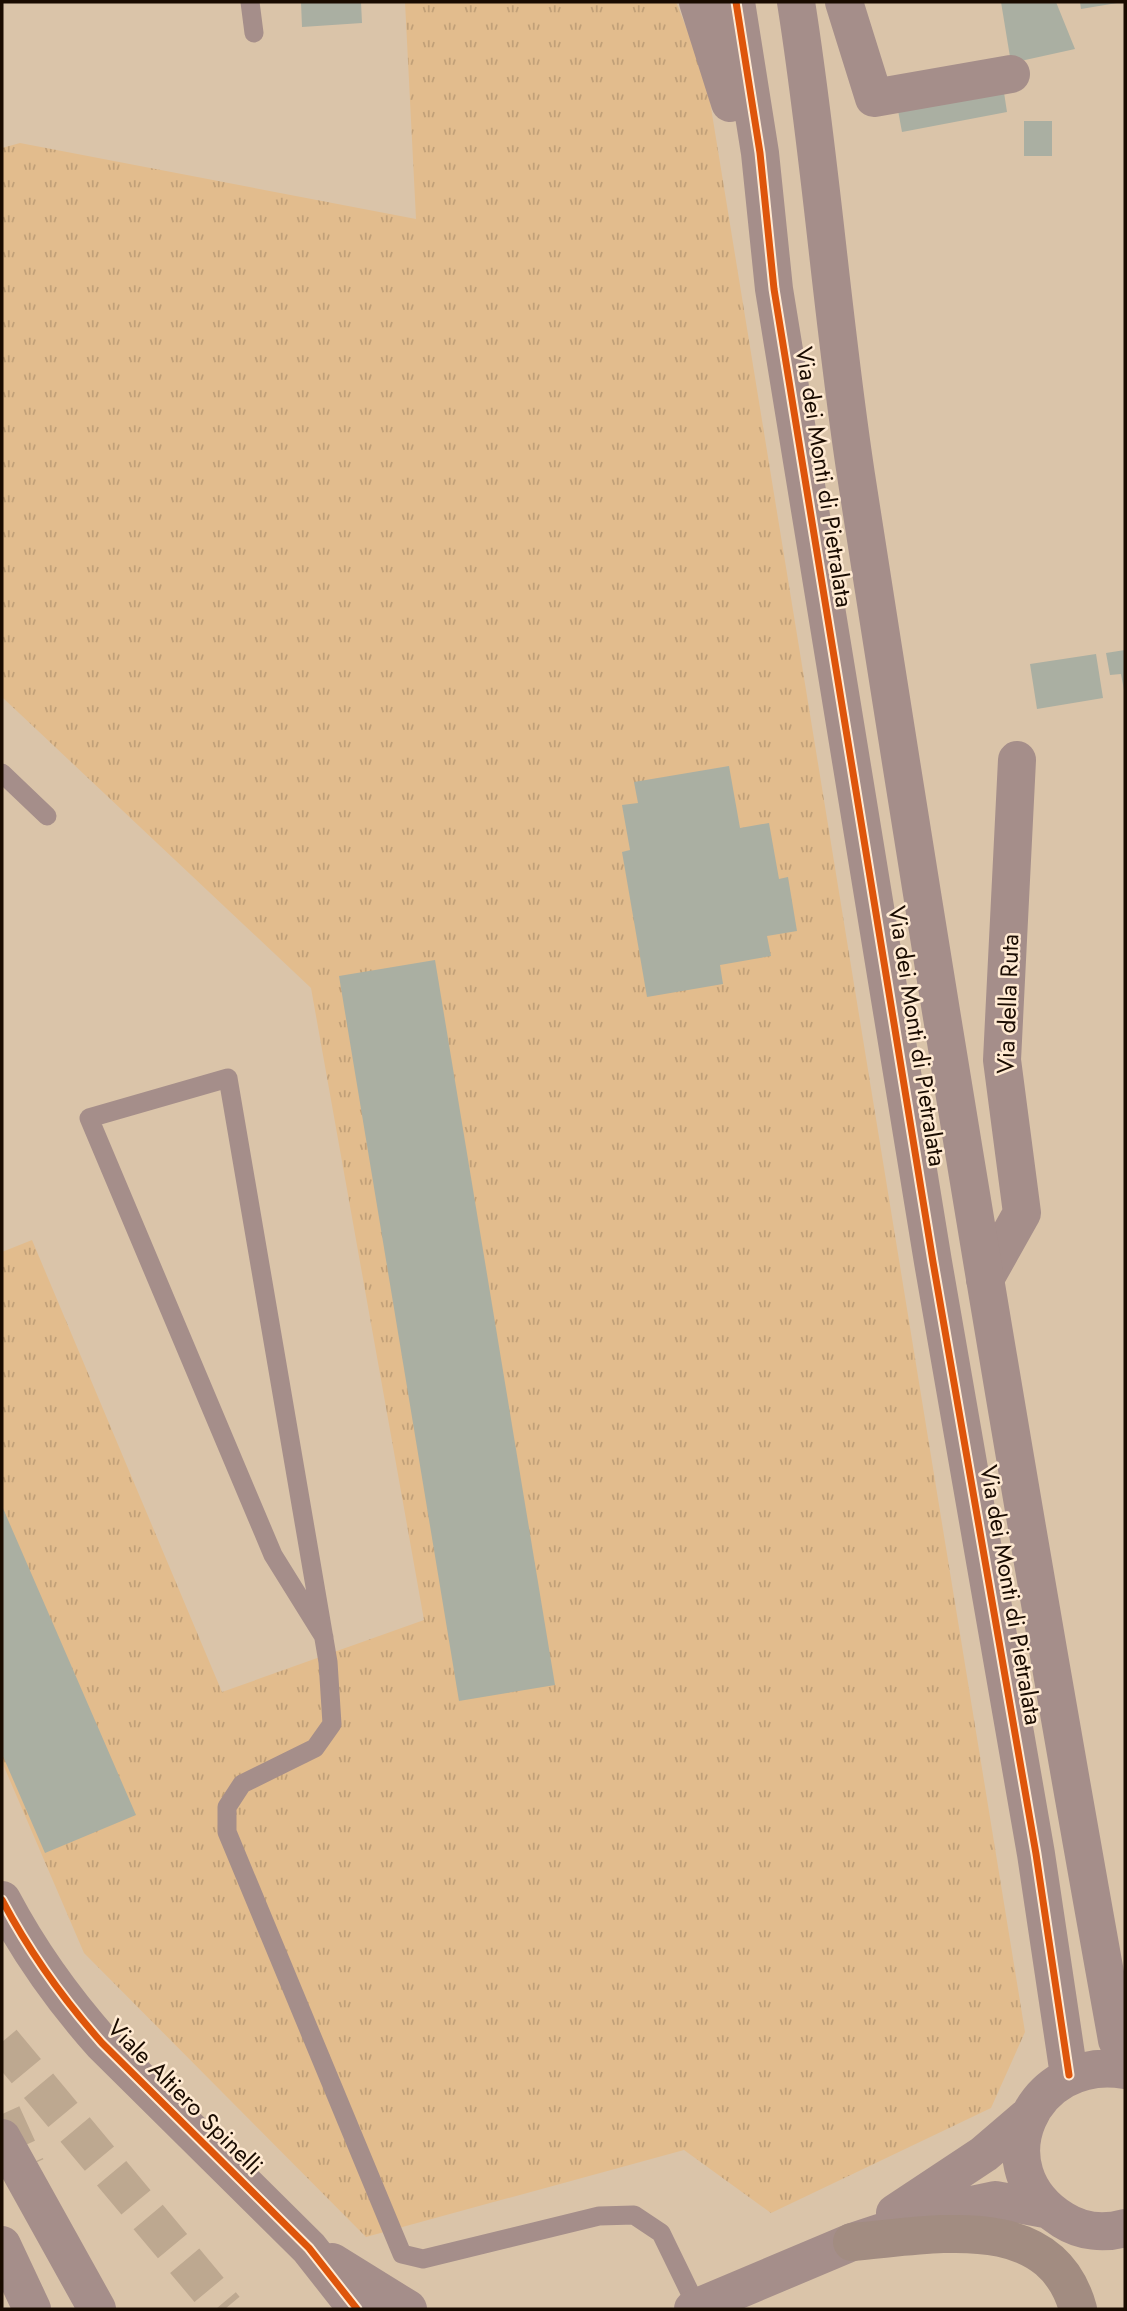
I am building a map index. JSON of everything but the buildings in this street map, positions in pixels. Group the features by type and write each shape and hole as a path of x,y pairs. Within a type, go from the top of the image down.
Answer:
{"highway":[{"path":"852,2242 959,2233 1011,2241 1042,2254 1055,2263 1069,2283 1078,2309"}],"street":[{"name":"Via dei Monti di Pietralata","path":"698,2 717,53 768,245"},
{"name":"Via dei Monti di Pietralata","path":"736,2 760,153 768,245 933,1262 1036,1854 1069,2075"},
{"name":"Via dei Monti di Pietralata","path":"796,2 816,126 855,467 985,1279 1082,1847 1117,2040 1125,2058"},
{"path":"844,2 874,98 1011,75"},
{"name":"Via della Ruta","path":"985,1279 1022,1213 1002,1060 1017,761"},
{"name":"Viale Altiero Spinelli","path":"2,1900 44,1972 103,2043 309,2248 357,2309"},
{"path":"852,2242 984,2154 1026,2118 1047,2089 1069,2075 1096,2067 1125,2070"},
{"path":"1026,2118 1021,2155 1031,2191 1045,2209"},
{"path":"2,2138 97,2309"},
{"path":"695,2308 852,2242 952,2209 985,2202 1019,2202 1045,2209 1077,2228 1110,2232 1125,2228"},
{"path":"2,2245 32,2309"},
{"name":"Viale Altiero Spinelli","path":"309,2248 408,2309"}],"lane":[{"path":"250,2 254,33"},
{"path":"2,773 47,816"},
{"path":"324,1637 273,1555 89,1118 228,1077 324,1637 332,1724 315,1748 242,1784 228,1807 227,1832 402,2254 423,2259 599,2216 634,2215 661,2233 695,2308"}],"green space":[{"path":"405,2 676,2 706,77 1025,2032 991,2108 771,2213 684,2150 366,2237 84,1953 2,1762 2,1252 32,1240 222,1692 424,1620 311,988 2,697 2,148 20,143 416,219"}],"tunnel":[{"path":"2,2042 225,2309"},
{"path":"2,2114 26,2167"}],"cycle path":[{"path":"736,2 760,153 774,289 933,1262 1036,1854 1069,2075"},
{"path":"2,1900 48,1975 102,2043 309,2248 357,2309"}]}
